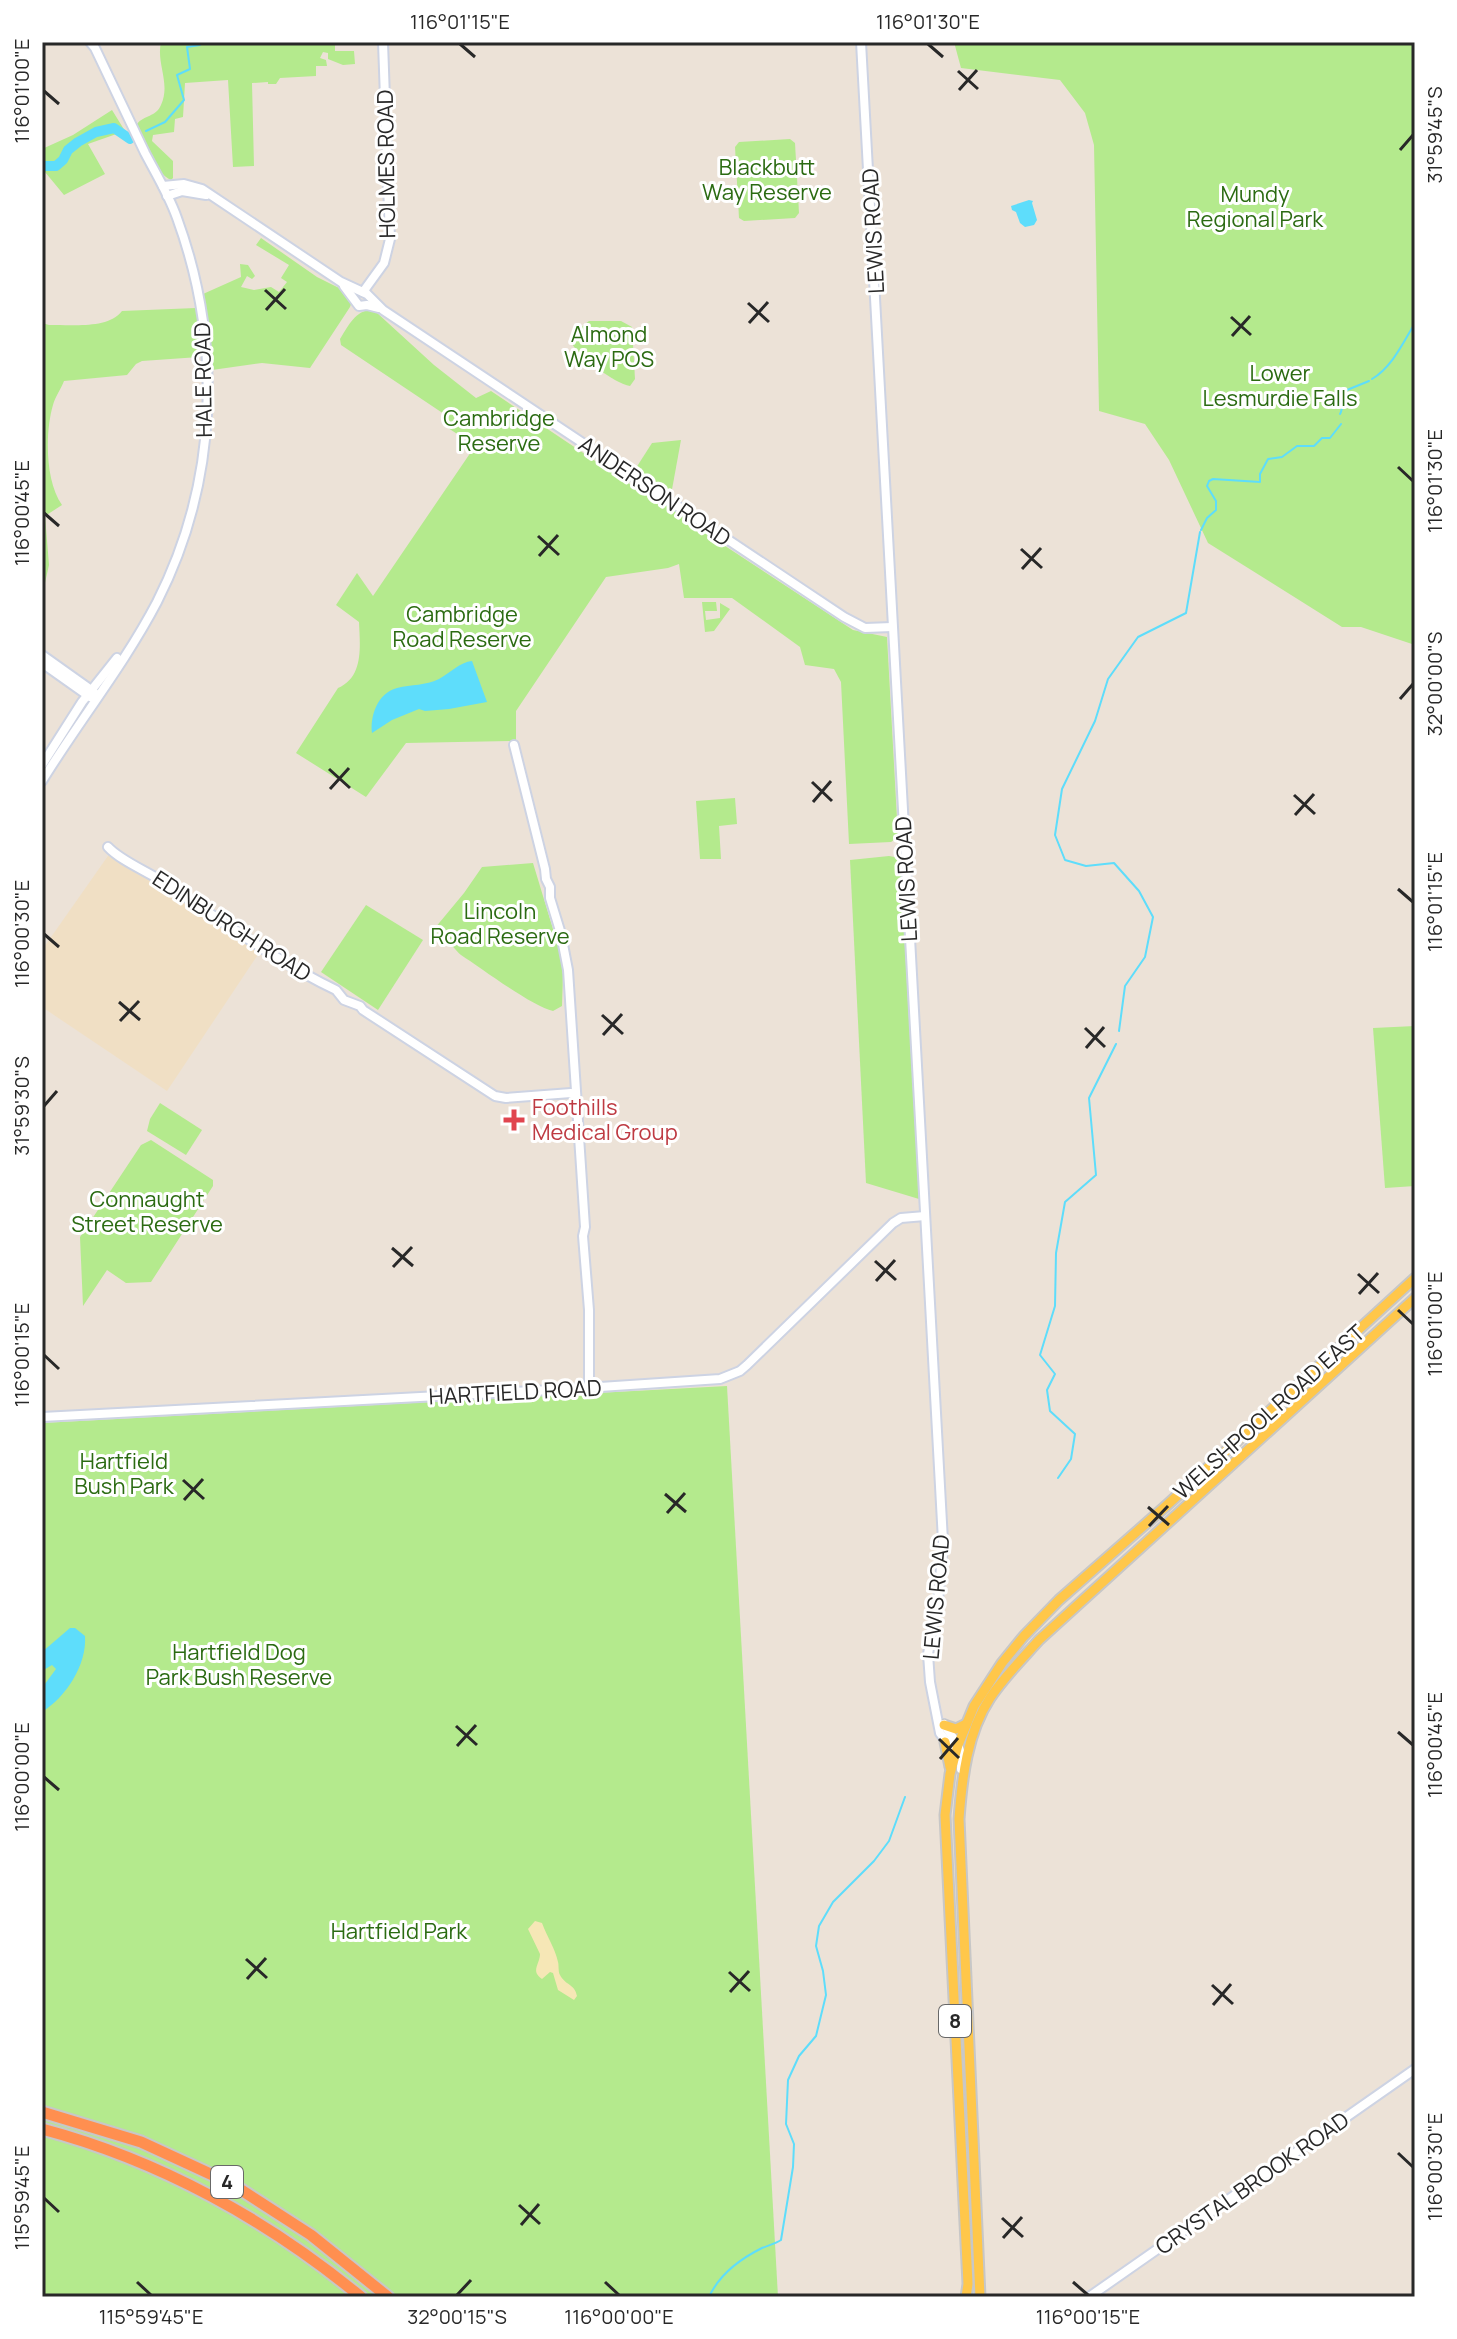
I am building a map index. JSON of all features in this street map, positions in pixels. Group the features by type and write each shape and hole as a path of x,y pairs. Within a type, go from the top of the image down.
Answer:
{"highway":[{"name":"4","path":"42,2112 141,2142 232,2184 311,2235 388,2297"},
{"name":"4","path":"42,2129 159,2170 243,2212 361,2297"}],"main road":[{"name":"WELSHPOOL ROAD EAST","path":"966,2297 968,2284 945,1815 950,1774 958,1745 986,1686 1025,1635 1059,1600 1415,1278"},
{"name":"WELSHPOOL ROAD EAST","path":"980,2297 959,1819 962,1780 979,1719 1004,1679 1039,1640 1415,1298"},
{"path":"1208,1467 1217,1477"},
{"path":"944,1725 956,1729 968,1723"},
{"path":"945,1742 950,1774"}],"street":[{"name":"HOLMES ROAD","path":"366,297 384,263 390,239 383,42"},
{"name":"LEWIS ROAD","path":"861,42 943,1541 939,1592 928,1654 930,1682 940,1733 945,1742"},
{"name":"HALE ROAD","path":"42,765 131,638 172,565 201,477 208,415 206,334 185,244 165,191 93,44"},
{"name":"ANDERSON ROAD","path":"165,191 176,184 202,189 851,622 865,628 892,627"},
{"name":"ANDERSON ROAD","path":"341,282 355,301 356,295 366,297"},
{"path":"42,655 93,695"},
{"path":"42,663 93,695"},
{"name":"HALE ROAD","path":"42,781 93,695"},
{"path":"514,745 568,970 592,1388"},
{"name":"EDINBURGH ROAD","path":"138,865 336,990 344,1000 360,1006 495,1096 573,1095"},
{"name":"HARTFIELD ROAD","path":"42,1417 720,1379 747,1365 893,1223 901,1218 925,1216"},
{"name":"LEWIS ROAD","path":"938,1713 958,1745 962,1780"},
{"path":"945,1742 950,1746 958,1745 970,1734 979,1719"},
{"name":"CRYSTAL BROOK ROAD","path":"1089,2297 1415,2069"}],"shaded area":[{"path":"110,853 263,947 167,1091 42,1007 42,950"}],"green space":[{"path":"161,42 335,42 335,51 354,51 355,64 343,65 328,59 328,53 323,52 320,58 326,60 327,66 316,66 316,76 280,78 276,84 252,83 254,166 233,167 228,80 185,83 183,117 175,119 174,132 153,135 152,141 173,161 171,180 155,164 137,124 156,112 164,97"},
{"name":"Mundy Regional Park","path":"954,42 1415,42 1415,645 1361,627 1342,627 1208,543 1169,460 1145,424 1099,411 1094,145 1085,113 1060,80 961,68"},
{"path":"112,110 125,131 88,144 105,174 64,195 45,172 42,173 42,149 73,135"},
{"name":"Blackbutt Way Reserve","path":"790,139 795,143 799,213 795,218 744,221 739,218 735,147 739,142"},
{"path":"261,238 317,277 339,288 350,307 310,368 262,363 212,370 203,294 241,277 240,264 248,265 255,276 252,279 247,276 241,287 254,290 271,287 279,292 287,282 281,278 289,265 256,245"},
{"path":"196,308 199,357 142,361 127,375 64,381 53,405 48,442 52,483 62,505 45,516 49,565 42,596 42,323 88,325 107,321 122,311"},
{"path":"368,310 376,312 476,398 491,391 853,630 887,637 898,837 891,842 849,844 841,682 834,669 805,665 800,647 732,598 684,598 679,564 606,577 516,711 516,741 406,743 366,797 296,753 338,688 352,676 359,660 359,622 336,605 357,573 373,596 473,449 471,443 448,428 447,416 341,345 340,339 351,322"},
{"name":"Almond Way POS","path":"589,321 621,321 632,327 635,379 630,386 598,369 572,344 578,331"},
{"path":"681,440 671,495 636,472 636,468 652,443"},
{"path":"702,602 716,602 717,611 705,611 706,620 720,618 720,603 730,609 714,631 705,632"},
{"path":"735,798 737,824 719,826 721,859 700,859 696,801"},
{"path":"889,856 900,858 919,1199 866,1183 850,860"},
{"name":"Lincoln Road Reserve","path":"533,863 559,949 563,974 562,1006 553,1011 520,995 461,955 449,943 430,934 482,867"},
{"path":"366,905 423,940 378,1010 321,972"},
{"path":"1415,1026 1415,1186 1385,1188 1373,1028"},
{"path":"160,1103 202,1130 186,1155 147,1131"},
{"name":"Connaught Street Reserve","path":"151,1140 213,1180 213,1186 151,1282 126,1283 107,1270 83,1306 80,1237 141,1145"},
{"name":"Hartfield Park","path":"727,1386 778,2297 42,2297 42,1423"}],"sand":[{"path":"535,1921 542,1923 557,1957 560,1975 576,1992 574,2000 558,1990 553,1973 542,1979 538,1976 536,1967 540,1954 528,1929"}],"water":[{"path":"1033,201 1037,220 1034,225 1025,227 1011,206"},
{"path":"472,661 487,702 449,709 419,709 392,720 372,733 376,706 384,695 403,687 434,681"},
{"path":"70,1628 85,1636 79,1669 67,1689 42,1712 42,1688 56,1669 52,1665 42,1671 42,1652"}],"waterway":[{"path":"146,131 165,122 184,100 177,75 190,69 187,47 200,45 199,42"},
{"path":"42,166 56,166 68,150 96,132 114,128 130,139"},
{"path":"1372,379 1391,361 1415,323"},
{"path":"1340,414 1347,390 1369,381"},
{"path":"1201,530 1216,510 1216,501 1207,486 1209,481 1260,482 1260,474 1268,459 1282,457 1297,446 1314,446 1322,438 1330,438 1341,424"},
{"path":"1119,1031 1125,986 1145,957 1153,917 1139,891 1114,863 1086,866 1065,860 1055,835 1062,789 1095,721 1108,679 1138,637 1186,613 1200,532"},
{"path":"1058,1478 1071,1459 1075,1434 1050,1411 1047,1390 1055,1374 1040,1355 1055,1306 1056,1253 1065,1202 1096,1175 1089,1098 1116,1044"},
{"path":"709,2297 718,2282 738,2263 781,2240 793,2167 794,2144 786,2124 788,2080 799,2056 816,2036 826,1995 816,1946 819,1926 833,1902 874,1861 889,1841 905,1797"}],"place":[{"name":"Foothills Medical Group","path":"514,1120"}],"park label":[{"name":"Lower Lesmurdie Falls","path":"1280,386"},
{"name":"Cambridge Reserve","path":"499,430"},
{"name":"Cambridge Road Reserve","path":"462,626"},
{"name":"Hartfield Bush Park","path":"124,1474"},
{"name":"Hartfield Dog Park Bush Reserve","path":"239,1664"}]}
